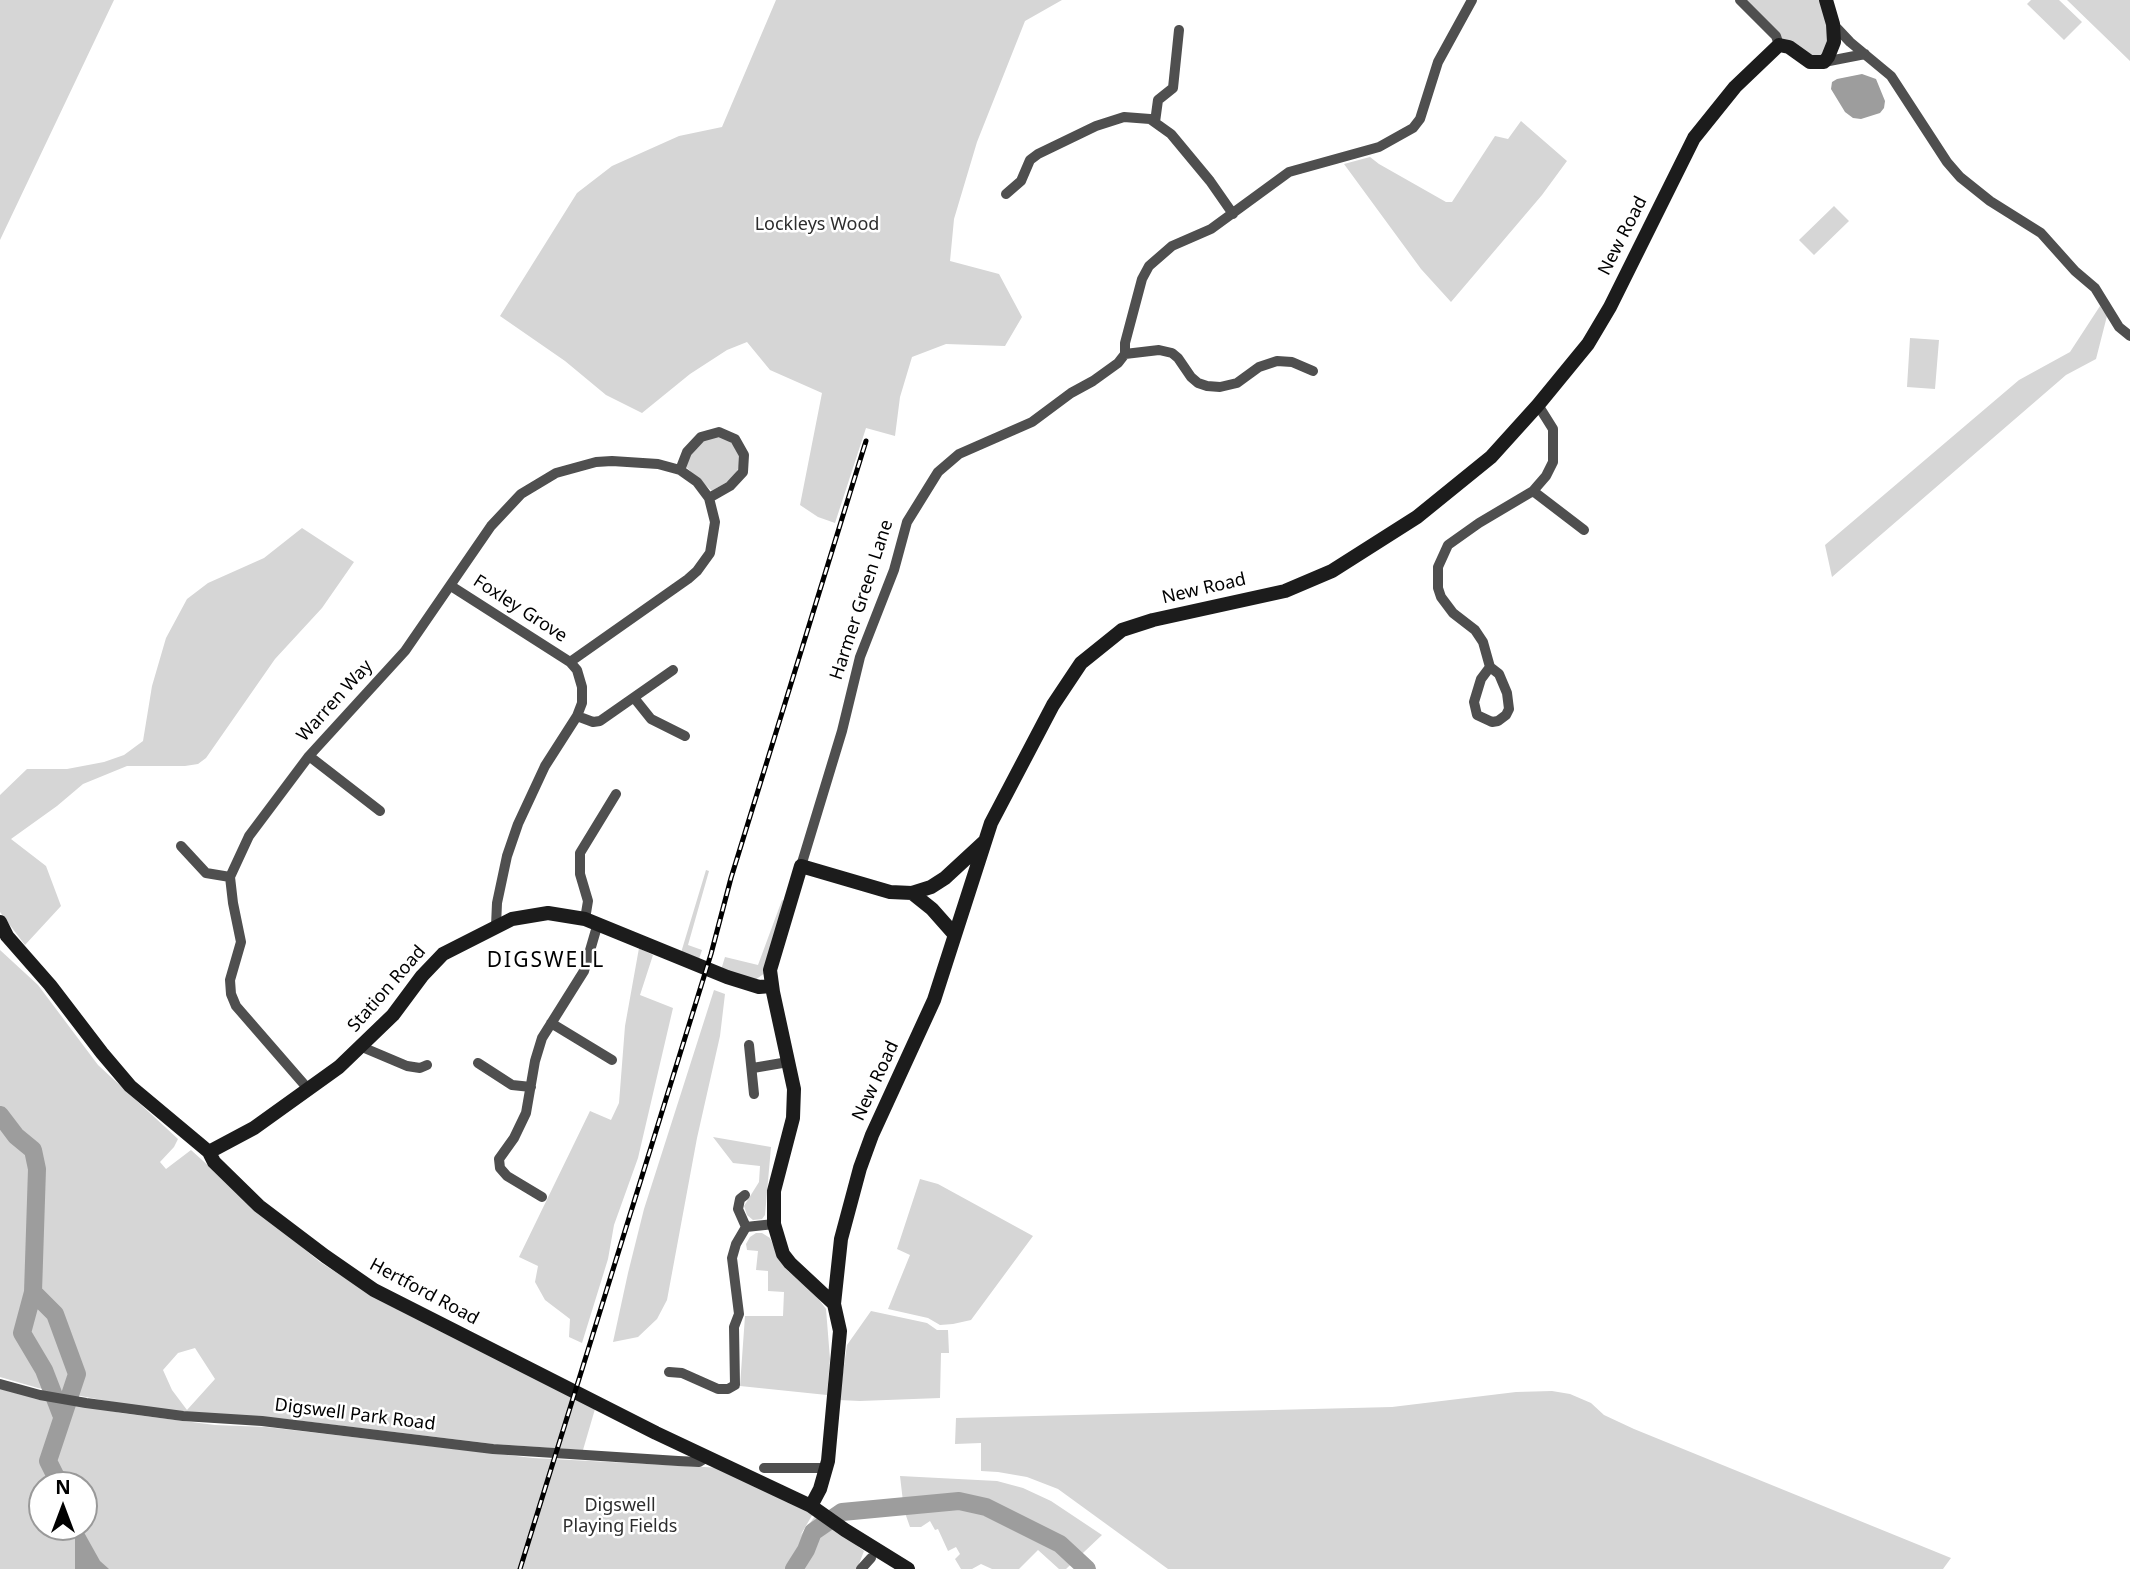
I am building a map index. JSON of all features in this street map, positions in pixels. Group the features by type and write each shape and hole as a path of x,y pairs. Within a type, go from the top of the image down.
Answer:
{"street":[{"path":"1313,371 1292,362 1277,361 1259,367 1237,383 1220,387 1207,386 1191,377 1172,353 1158,350 1125,354 1136,297 1149,267 1172,246 1211,229 1274,181 1289,172 1379,147 1413,128 1420,119 1438,62 1472,0"},
{"path":"1740,0 1776,36 1779,45 1789,47 1810,62 1864,54"},
{"path":"1824,62 1834,42 1833,24 1826,0"},
{"path":"1833,24 1891,76 1959,177 1990,201 2040,233 2075,271 2095,288 2119,327 2130,336"},
{"path":"1155,122 1158,100 1173,88 1179,30"},
{"name":"New Road","path":"834,1304 841,1239 860,1168 872,1135 934,1000 991,823 1053,705 1081,663 1122,630 1153,620 1285,591 1332,571 1386,538 1452,491 1491,457 1588,344 1694,138 1735,87 1779,45"},
{"path":"1006,194 1021,181 1030,160 1036,155 1079,134 1124,117 1150,119 1171,134 1233,214"},
{"name":"Harmer Green Lane","path":"834,1304 783,1254 774,1224 777,1178 793,1118 793,1089 770,970 842,732 860,657 893,574 907,522 938,472 959,454 1032,422 1071,393 1107,372 1125,354"},
{"path":"1490,667 1481,678 1474,702 1477,715 1492,722 1506,715 1509,702 1503,681 1490,667 1483,642 1475,630 1452,613 1441,597 1438,568 1448,545 1533,491 1546,476 1553,462 1553,429 1538,405"},
{"path":"496,926 497,903 507,856 518,824 545,766 577,716 582,703 582,687 577,670 570,662 698,571 710,553 715,522 709,498 697,482 680,470 687,452 701,437 719,432 735,439 744,455 743,472 730,486 709,498"},
{"name":"Warren Way","path":"230,877 249,836 309,756 405,651 506,508 521,494 556,473 596,462 657,464 680,470"},
{"path":"1533,491 1584,530"},
{"name":"Foxley Grove","path":"451,586 570,662"},
{"path":"577,716 593,722 600,721 673,670"},
{"path":"635,699 651,719 685,736"},
{"path":"309,756 380,811"},
{"path":"542,1197 507,1176 499,1164 500,1155 514,1138 526,1113 542,1038 584,971 591,921 580,874 580,853 616,794"},
{"path":"801,866 890,892 912,893 930,887 944,878 985,842"},
{"path":"181,846 206,873 230,877 241,942 230,980 231,993 236,1006 309,1090"},
{"path":"912,893 944,920 955,935"},
{"name":"Station Road","path":"209,1152 239,1137 309,1090 362,1047 393,1015 432,964 443,954 496,926 524,915 537,914 591,921 727,977 759,986 771,986"},
{"name":"Hertford Road","path":"0,922 3,934 50,985 130,1086 209,1152 214,1162 259,1206 374,1290 707,1457 811,1506 908,1569"},
{"path":"551,1023 612,1060"},
{"path":"749,1045 754,1094"},
{"path":"362,1047 407,1066 420,1068 428,1065"},
{"path":"752,1068 788,1062"},
{"path":"478,1063 512,1084 530,1087"},
{"path":"745,1195 740,1199 738,1209 746,1227"},
{"path":"746,1227 774,1224"},
{"path":"669,1372 682,1373 718,1389 728,1389 735,1385 734,1327 739,1314 732,1258 736,1244 746,1227"},
{"path":"811,1506 827,1468 841,1339 834,1304"},
{"name":"Digswell Park Road","path":"0,1384 40,1395 184,1416 262,1421 493,1449 699,1462 707,1457"},
{"path":"764,1468 827,1468"},
{"path":"862,1569 871,1558"}],"green space":[{"path":"0,0 114,0 0,240"},
{"name":"Lockleys Wood","path":"776,0 1062,0 1025,21 977,142 954,219 950,261 999,274 1022,317 1005,346 946,344 912,357 900,397 895,436 866,428 835,523 818,517 800,505 822,393 770,370 747,342 727,350 690,374 642,413 606,395 565,361 500,316 577,193 612,166 679,136 722,127"},
{"path":"1740,0 1826,0 1833,24 1824,62 1789,47"},
{"path":"2031,0 2059,0 2082,22 2064,40 2027,4"},
{"path":"2067,0 2130,0 2130,61"},
{"path":"1521,121 1567,161 1542,195 1451,302 1421,269 1344,164 1370,157 1446,202 1452,202 1495,136 1508,139"},
{"path":"1834,206 1849,221 1814,255 1799,240"},
{"path":"2100,306 2107,316 2096,359 2066,375 1832,577 1825,545 2019,380 2070,352"},
{"path":"1910,338 1939,340 1935,389 1907,387"},
{"path":"719,436 738,449 740,463 735,477 712,491 686,467 691,453 702,440"},
{"path":"302,528 354,562 322,608 275,659 206,758 198,764 185,766 127,766 83,784 11,839 46,866 61,906 25,945 0,912 0,795 27,769 67,769 104,762 124,755 143,741 152,686 166,638 187,599 208,583 264,558"},
{"path":"706,870 709,871 688,945 702,950 698,962 680,956"},
{"path":"782,900 786,902 765,973 755,980 721,970 725,957 758,965"},
{"path":"639,948 653,955 640,995 673,1008 638,1158 614,1225 608,1259 582,1343 569,1337 570,1319 545,1300 535,1282 538,1266 519,1257 590,1111 611,1120 619,1103 625,1026"},
{"path":"0,950 38,985 98,1065 178,1139 160,1162 166,1169 191,1150 320,1262 373,1296 595,1409 583,1450 494,1444 286,1419 150,1409 38,1388 0,1377","holes":["195,1348 215,1379 187,1410 172,1390 163,1370 178,1353"]},
{"path":"714,990 725,994 720,1036 697,1138 667,1300 657,1319 638,1337 613,1342 644,1209"},
{"path":"713,1137 771,1147 765,1215 762,1219 753,1220 747,1215 744,1206 759,1182 760,1166 733,1163"},
{"path":"920,1179 938,1184 1033,1236 971,1320 940,1325 928,1318 888,1309 910,1255 897,1249"},
{"path":"756,1233 770,1238 779,1259 788,1271 814,1293 826,1309 830,1359 827,1395 740,1386 745,1316 783,1316 784,1292 768,1291 768,1271 756,1270 758,1251 747,1250 746,1244"},
{"path":"871,1311 927,1323 937,1330 948,1330 949,1353 941,1353 940,1398 839,1400 847,1345"},
{"name":"Digswell Playing Fields","path":"0,1388 121,1413 215,1425 266,1427 533,1458 723,1468 814,1512 800,1536 816,1515 864,1551 857,1569 0,1569"},
{"path":"1552,1391 1570,1394 1591,1403 1604,1415 1634,1429 1951,1558 1943,1569 1168,1569 1058,1489 1027,1477 981,1471 981,1443 955,1444 956,1418 1392,1407 1516,1392"},
{"path":"900,1476 997,1481 1023,1488 1051,1501 1102,1535 1066,1569 1059,1569 1038,1550 1019,1569 992,1569 981,1564 972,1569 961,1569 955,1559 960,1554 956,1547 948,1551 938,1529 935,1530 930,1521 921,1527 910,1527 904,1510"}],"shaded area":[{"path":"1862,74 1876,79 1885,101 1880,113 1861,119 1853,118 1845,112 1831,89 1832,82 1837,79"},
{"path":"75,1541 89,1541 100,1561 109,1569 75,1569"}],"waterway":[{"path":"0,1115 16,1136 33,1150 37,1169 33,1292 55,1314 77,1374 48,1461 53,1471"},
{"path":"33,1292 22,1333 44,1370 61,1414"},
{"path":"794,1569 813,1532 842,1512 959,1501 986,1507 1060,1544 1087,1569"}],"railway":[{"path":"520,1569 711,954 731,878 866,441"}],"district":[{"name":"DIGSWELL","path":"546,961"}]}
